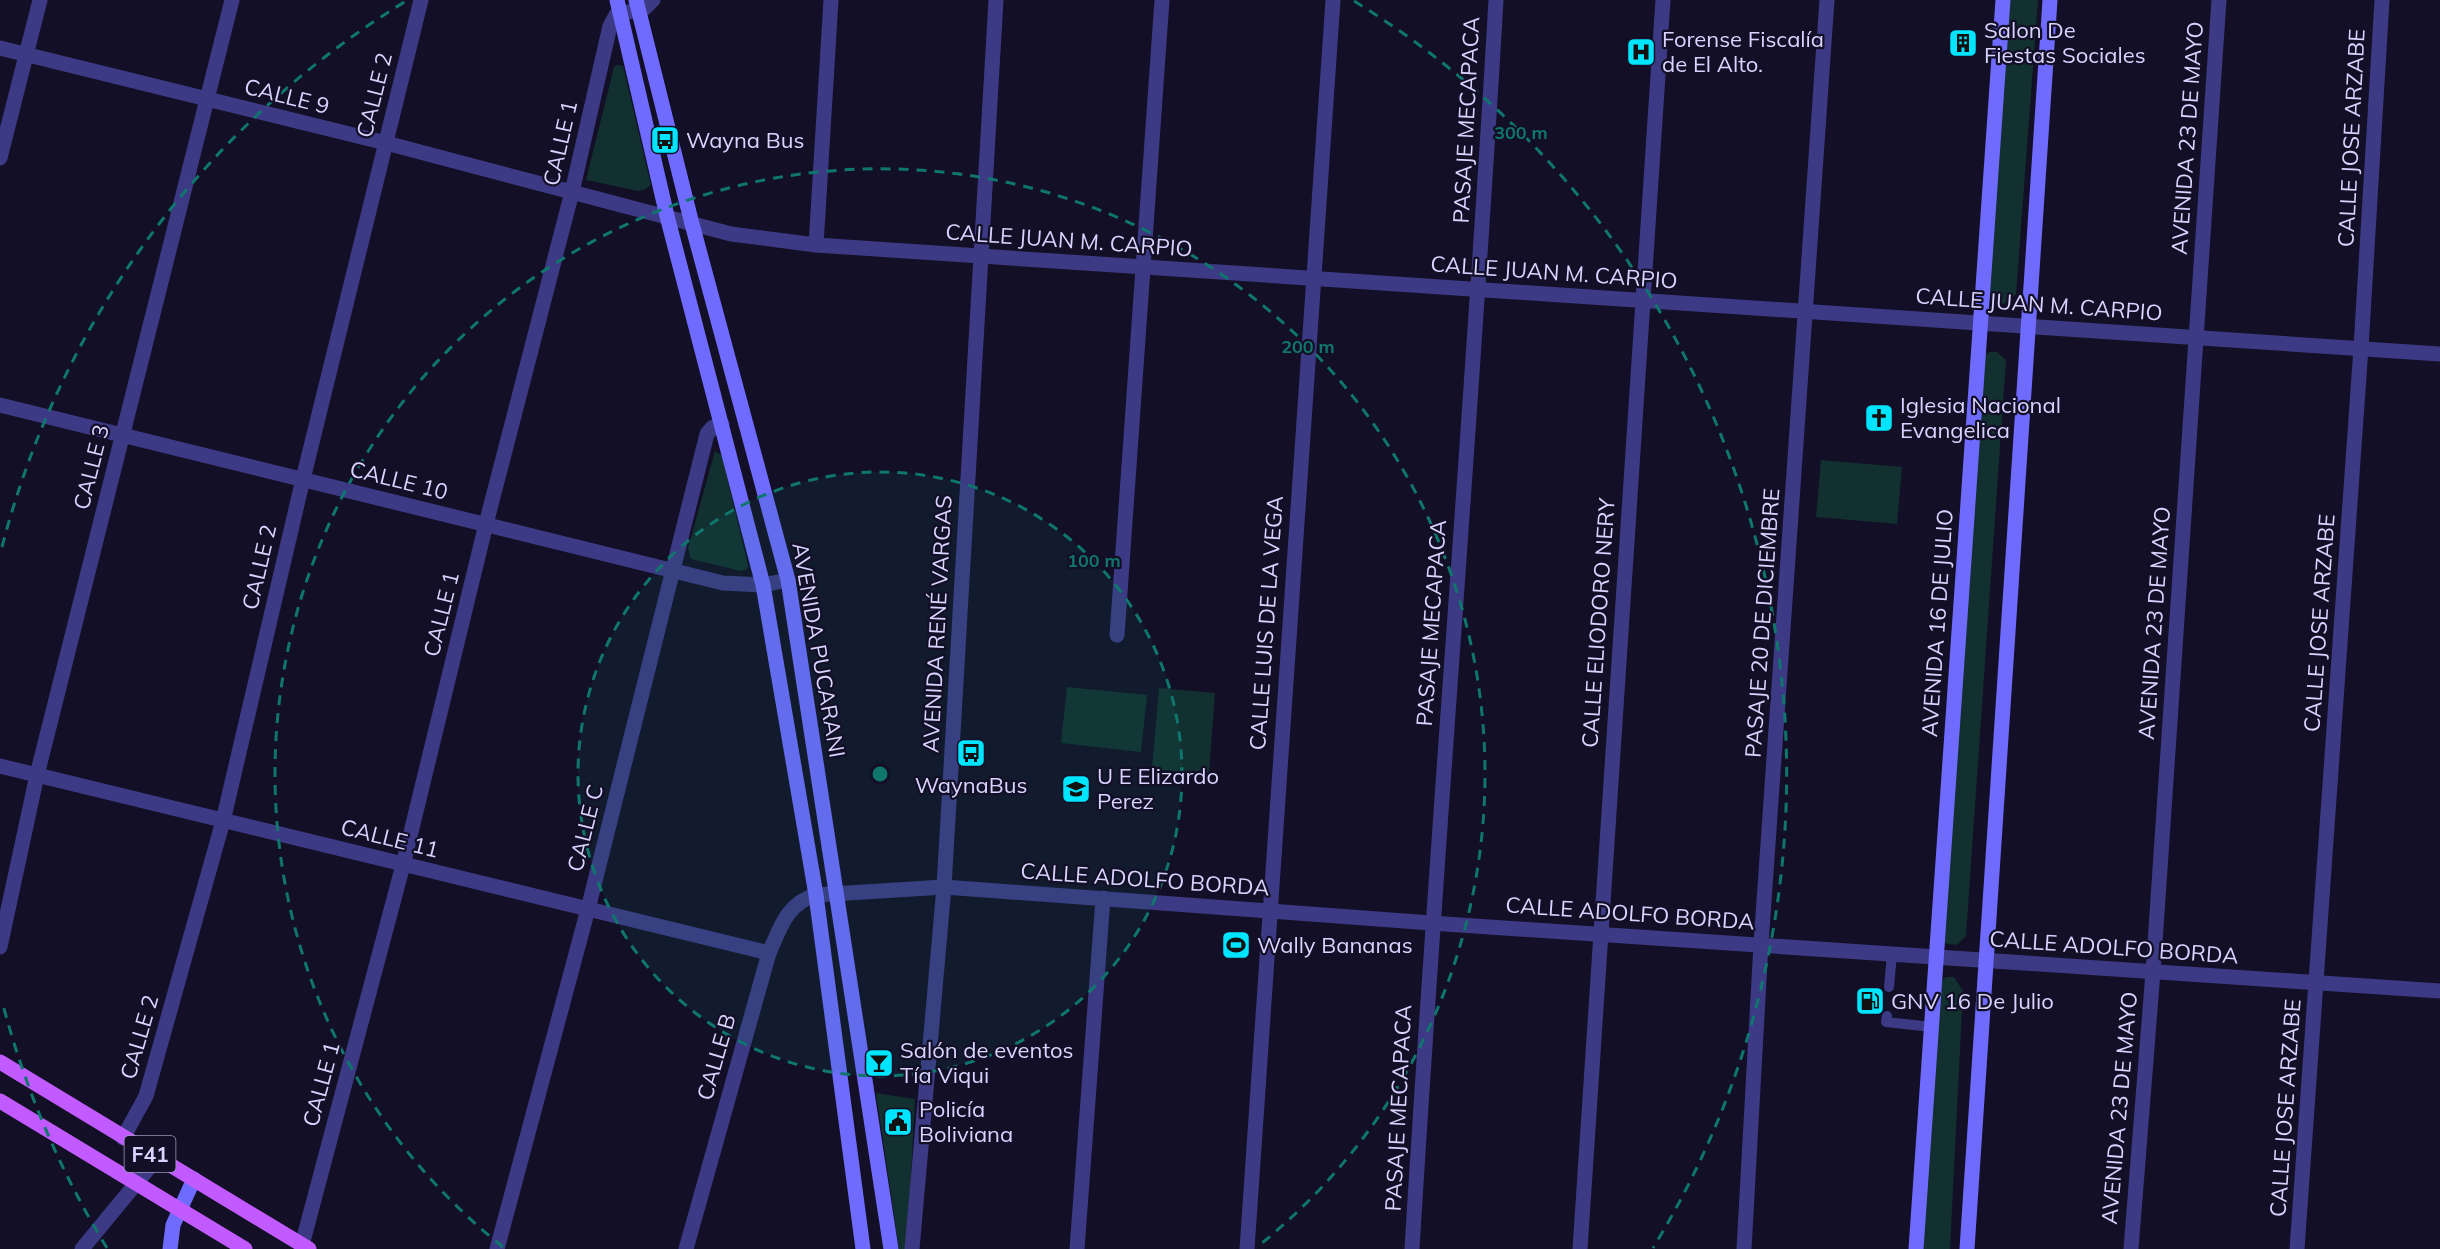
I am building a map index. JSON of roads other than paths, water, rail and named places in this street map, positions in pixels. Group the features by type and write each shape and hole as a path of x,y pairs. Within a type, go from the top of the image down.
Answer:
{"main road":[{"name":"AVENIDA 16 DE JULIO","path":"1916,1249 2003,0"},
{"path":"1967,1249 2050,0"},
{"name":"AVENIDA PUCARANI","path":"637,5 692,224 788,580 891,1249"},
{"name":"AVENIDA PUCARANI","path":"619,7 668,216 763,585 816,895 863,1249"},
{"name":"F41","path":"0,1062 304,1248"},
{"name":"F41","path":"0,1101 246,1249"},
{"path":"170,1249 173,1225 194,1179"}],"street":[{"path":"0,158 40,0"},
{"name":"CALLE 3","path":"0,947 37,775 232,0"},
{"name":"CALLE 2","path":"123,1138 146,1096 223,821 303,479 421,0"},
{"path":"619,7 637,5 645,8 653,0"},
{"path":"816,245 831,0"},
{"name":"AVENIDA RENÉ VARGAS","path":"912,1249 944,887 996,0"},
{"path":"1117,635 1162,0"},
{"name":"CALLE LUIS DE LA VEGA","path":"1247,1249 1267,910 1315,278 1333,0"},
{"name":"PASAJE MECAPACA","path":"1412,1249 1431,923 1479,288 1496,0"},
{"name":"CALLE ELIODORO NERY","path":"1580,1249 1663,0"},
{"name":"PASAJE 20 DE DICIEMBRE","path":"1744,1249 1761,944 1807,312 1827,0"},
{"name":"AVENIDA 23 DE MAYO","path":"2131,1249 2153,972 2219,0"},
{"name":"CALLE JOSE ARZABE","path":"2297,1249 2361,348 2382,0"},
{"name":"CALLE 1","path":"304,1248 572,192 610,26 619,7"},
{"name":"CALLE 9","path":"0,48 386,143 668,216"},
{"name":"CALLE JUAN M. CARPIO","path":"668,216 731,234 816,245 2440,354"},
{"name":"CALLE 10","path":"0,405 723,583 763,585 788,580"},
{"name":"CALLE C","path":"497,1249 588,909 671,570 707,434 713,427 722,424"},
{"name":"CALLE 11","path":"0,766 769,954"},
{"name":"CALLE ADOLFO BORDA","path":"816,895 944,887 1431,923 2440,992"},
{"name":"CALLE B","path":"686,1249 769,954 782,923 793,906 803,898 816,895"},
{"path":"1077,1249 1103,898"},
{"path":"82,1249 157,1158"}],"lane":[{"path":"1889,987 1892,954"},
{"path":"1887,1016 1886,1022 1932,1027"}],"place":[{"name":"Salon De Fiestas Sociales","path":"1963,43"},
{"name":"Forense Fiscalía de El Alto.","path":"1641,52"},
{"name":"Wayna Bus","path":"665,140"},
{"name":"Iglesia Nacional Evangelica","path":"1879,418"},
{"name":"WaynaBus","path":"971,753"},
{"name":"U E Elizardo Perez","path":"1076,789"},
{"name":"Wally Bananas","path":"1236,945"},
{"name":"GNV 16 De Julio","path":"1870,1001"},
{"name":"Salón de eventos Tía Viqui","path":"879,1063"},
{"name":"Policía Boliviana","path":"898,1122"}]}
